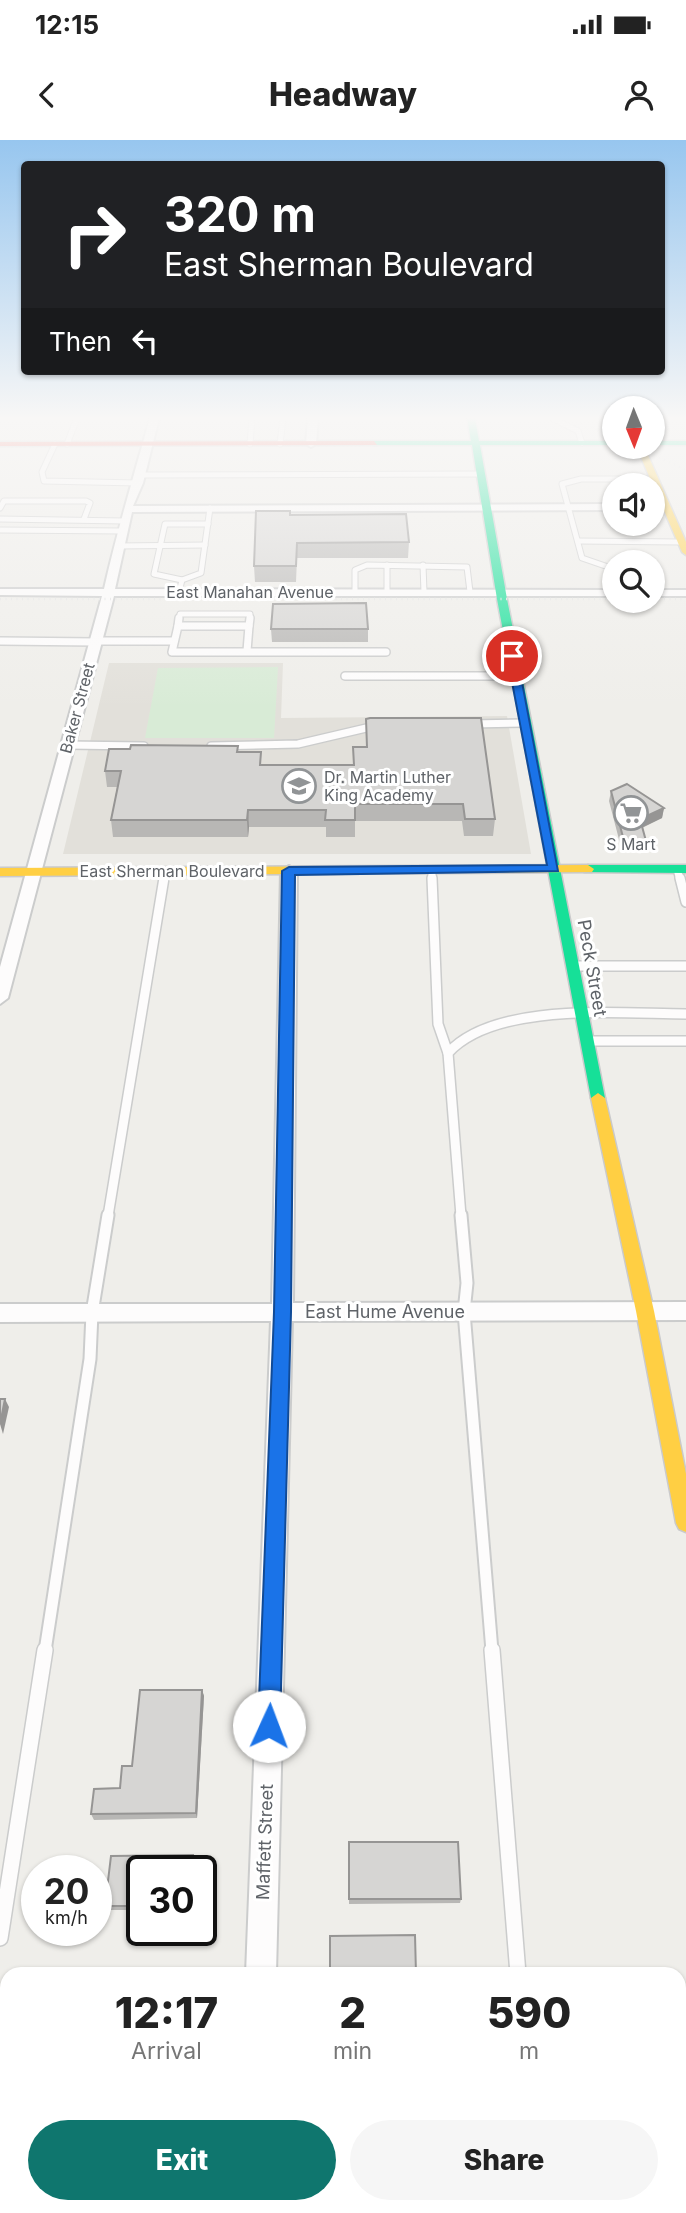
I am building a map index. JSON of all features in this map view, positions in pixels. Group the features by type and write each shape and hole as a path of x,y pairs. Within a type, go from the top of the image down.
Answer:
{"street":[{"name":"Baker Street","path":"0,998 96,641 126,515"},
{"path":"124,520 166,515"},
{"name":"Peck Street","path":"486,515 574,966 586,1041 645,1311 686,1523"},
{"path":"665,515 684,547"},
{"name":"East Manahan Avenue","path":"0,592 107,592 181,586 355,592 602,593"},
{"path":"665,593 686,593"},
{"name":"East Sherman Boulevard","path":"0,872 682,869"},
{"name":"Maffett Street","path":"261,1967 282,1312 289,871"},
{"name":"East Hume Avenue","path":"0,1313 686,1311"}],"lane":[{"path":"85,519 86,515"},
{"path":"208,524 165,524 155,574 181,586 201,573 210,515"},
{"path":"571,515 582,558 602,565"},
{"path":"0,519 124,520"},
{"path":"0,530 124,520"},
{"path":"578,541 684,547"},
{"path":"118,546 205,545"},
{"path":"387,565 387,592"},
{"path":"423,565 424,592"},
{"path":"355,592 358,566 423,565 467,567 470,592"},
{"path":"247,651 250,614 180,614 172,652 386,652"},
{"path":"177,626 249,626"},
{"path":"0,641 174,641"},
{"path":"345,676 516,676"},
{"path":"461,724 526,723"},
{"path":"205,746 298,744 370,725 383,725"},
{"path":"67,744 151,746"},
{"path":"682,869 686,902"},
{"path":"432,870 438,1024 448,1053 467,1283 464,1312 517,1967"},
{"path":"0,1938 90,1359 92,1313 165,871"},
{"path":"574,966 686,967"},
{"path":"448,1053 458,1042 502,1022 581,1014 686,1014"},
{"path":"586,1041 686,1041"}],"shaded area":[{"name":"Dr. Martin Luther King Academy","path":"109,663 283,663 281,718 507,716 531,854 63,854"}],"green space":[{"path":"278,667 274,738 145,738 158,668"}],"building":[{"path":"256,515 406,515 409,542 297,543 296,566 254,566"},
{"path":"366,603 368,629 271,629 273,604"},
{"path":"481,718 495,819 465,819 463,804 355,804 355,820 325,820 326,810 248,810 247,820 111,820 121,771 105,771 109,749 130,749 131,745 238,746 237,752 261,752 260,765 354,765 353,747 367,747 366,719"},
{"path":"627,784 664,808 640,819 646,841 624,841 611,791"},
{"path":"0,1399 5,1399 0,1424"},
{"path":"140,1690 202,1690 196,1813 91,1814 94,1789 120,1788 122,1766 132,1766"},
{"path":"349,1842 458,1842 461,1899 349,1899"},
{"path":"112,1856 126,1856 126,1906 112,1906"},
{"path":"415,1935 416,1967 330,1967 330,1936"}],"railway":[{"path":"0,599 602,599"},
{"path":"665,599 686,599"}],"traffic: fast":[{"path":"488,515 598,1098"},
{"path":"588,869 686,869"}],"traffic: slow":[{"path":"670,515 686,552"},
{"path":"0,872 588,869"},
{"path":"598,1098 645,1311 686,1523"}],"place":[{"name":"Dr. Martin Luther King Academy","path":"299,786"},
{"name":"S Mart","path":"631,813"}],"route":[{"path":"269,1726 282,1312 289,871 554,869 512,656"}]}
